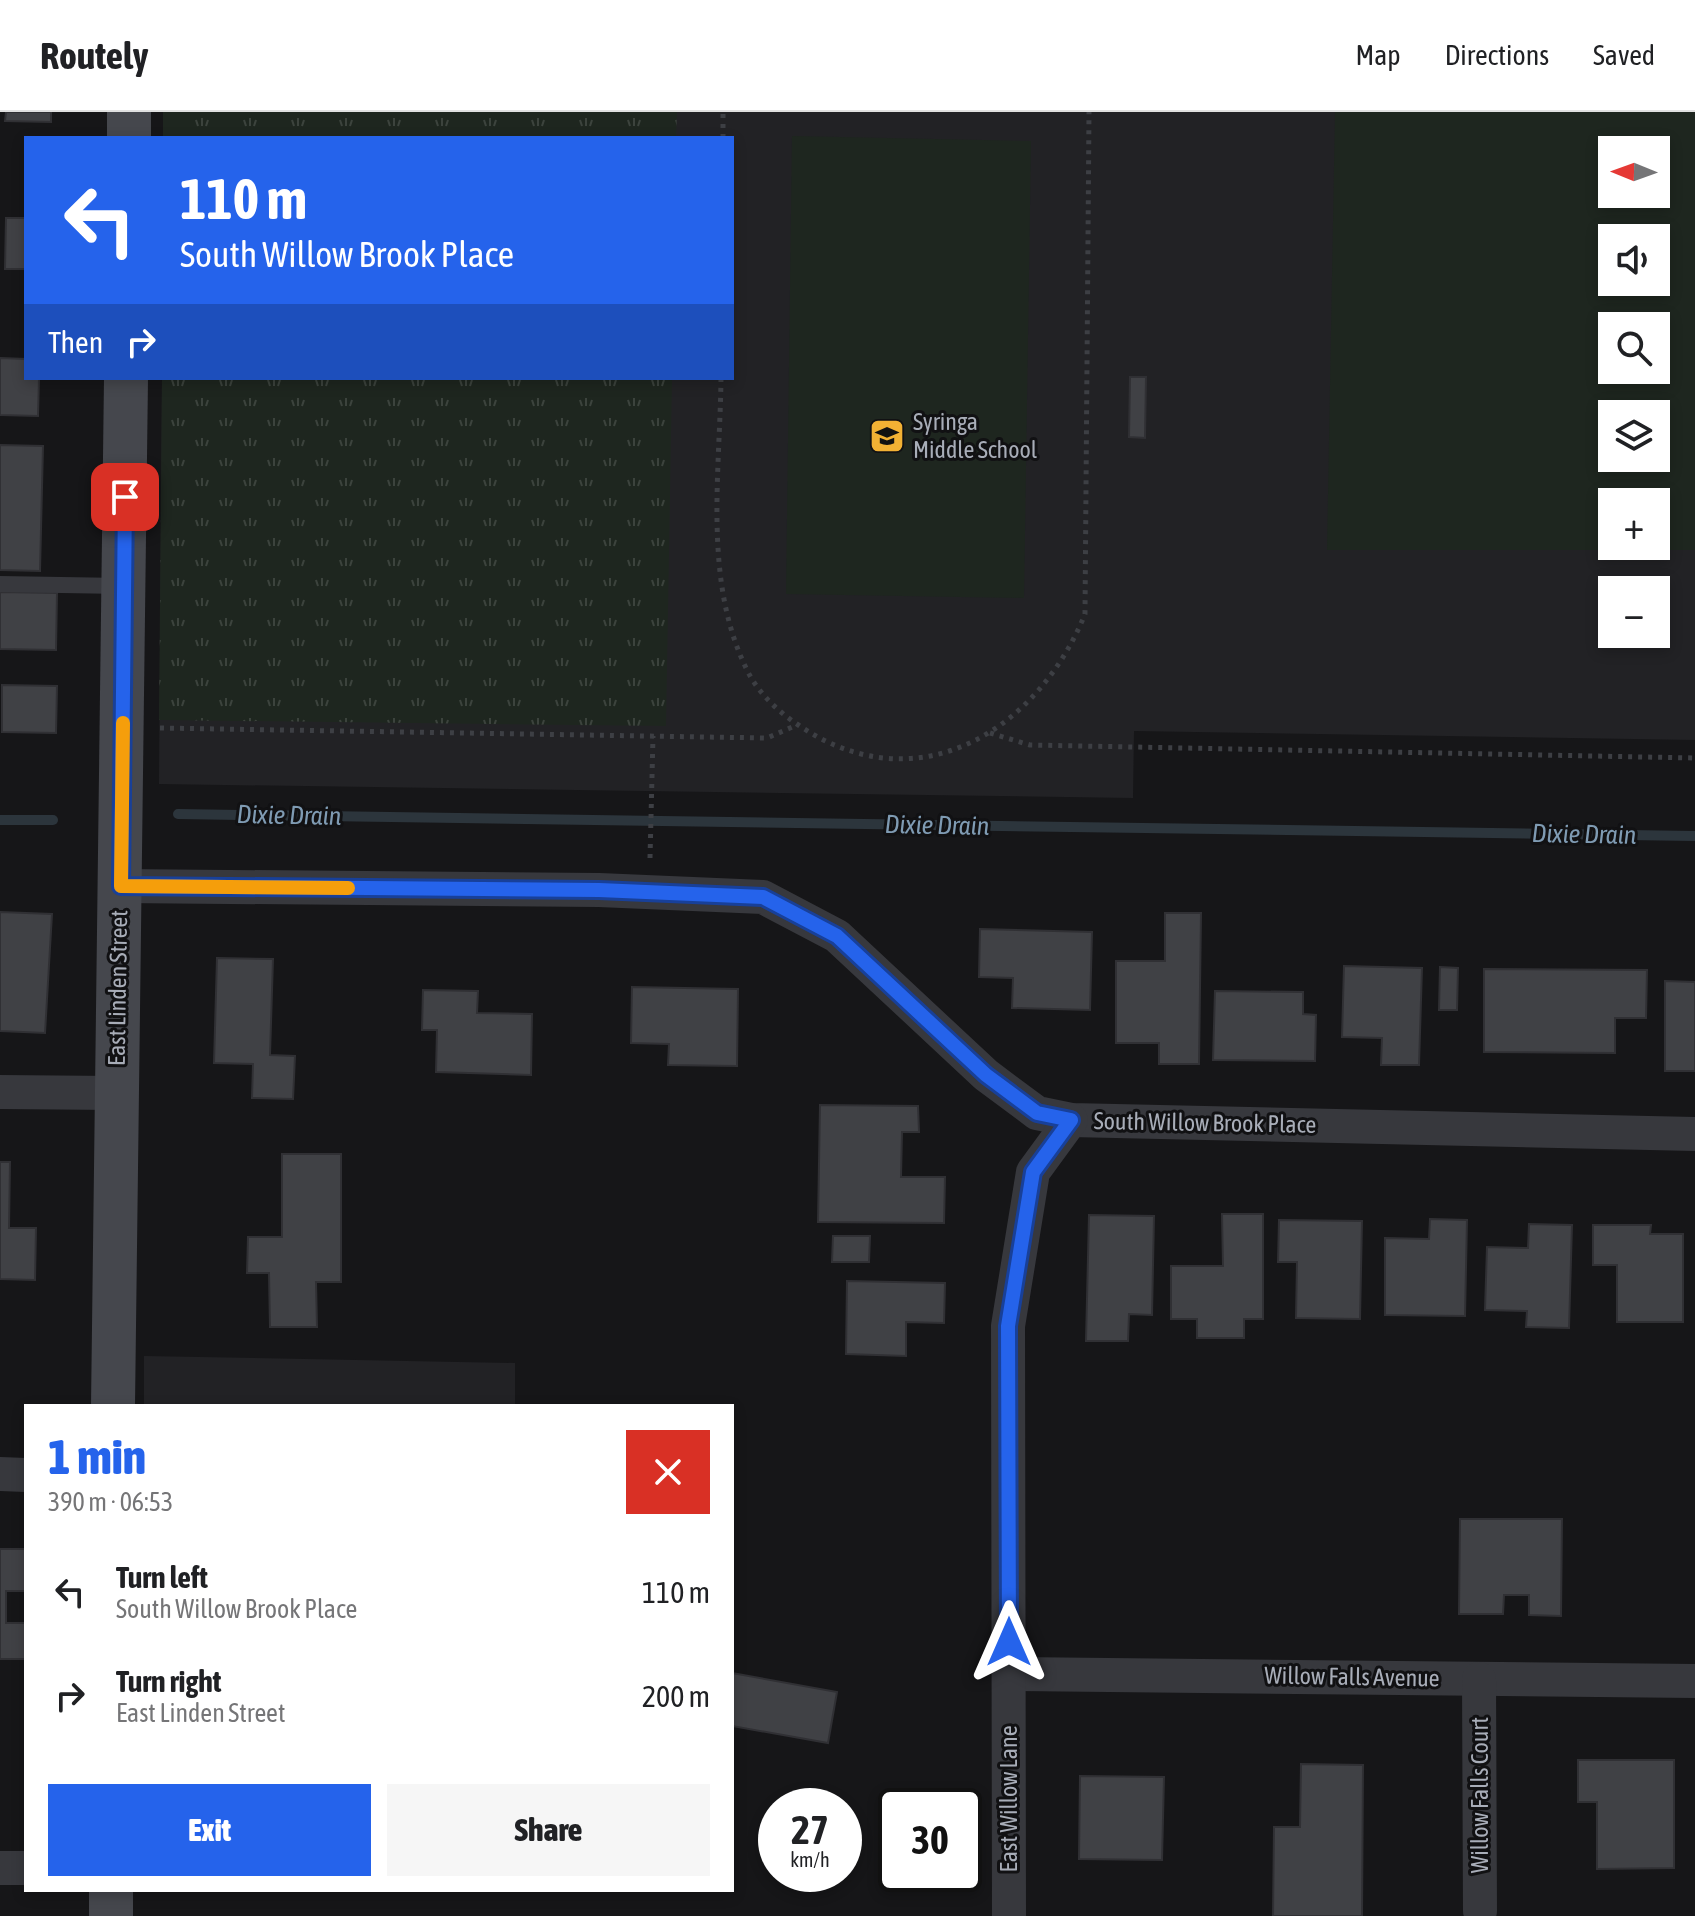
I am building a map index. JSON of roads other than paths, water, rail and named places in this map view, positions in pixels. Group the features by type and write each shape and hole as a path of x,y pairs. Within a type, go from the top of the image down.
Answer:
{"main road":[{"path":"129,112 129,136"},
{"name":"East Linden Street","path":"113,1404 126,380"},
{"path":"111,1892 111,1916"}],"street":[{"name":"South Willow Brook Place","path":"121,886 599,890 763,897 837,936 986,1075 1037,1113 1071,1120 1695,1134"},
{"path":"0,1092 115,1093"},
{"name":"East Willow Lane","path":"1009,1916 1008,1326 1033,1172 1071,1120"},
{"path":"0,1474 24,1475"},
{"name":"Willow Falls Avenue","path":"1010,1674 1695,1681"},
{"name":"Willow Falls Court","path":"1479,1679 1480,1911"},
{"path":"0,1868 24,1868"}],"lane":[{"path":"0,584 124,586"}],"waterway":[{"name":"Dixie Drain","path":"178,814 1695,836"},
{"name":"Dixie Drain","path":"0,820 53,820"}],"place":[{"name":"Syringa Middle School","path":"887,436"}]}
